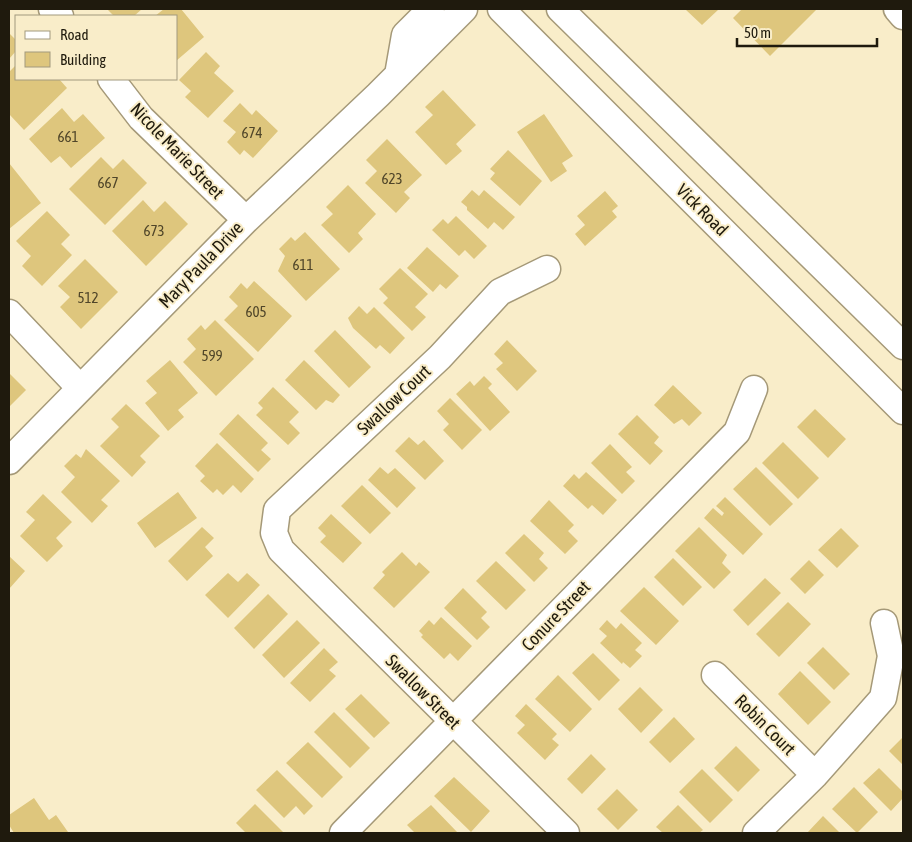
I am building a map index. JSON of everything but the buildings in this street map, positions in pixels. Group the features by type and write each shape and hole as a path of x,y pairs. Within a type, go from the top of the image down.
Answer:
{"street":[{"path":"398,75 405,35 431,9"},
{"name":"Mary Paula Drive","path":"9,461 246,220 398,75 464,9"},
{"name":"Vick Road","path":"501,9 903,411"},
{"path":"560,9 903,346"},
{"path":"897,9 903,16"},
{"name":"Nicole Marie Street","path":"112,80 141,118 246,220"},
{"name":"Swallow Court","path":"281,550 274,533 277,510 440,357 500,292 547,269"},
{"path":"9,314 80,388"},
{"name":"Conure Street","path":"343,833 737,432 754,389"},
{"name":"Swallow Street","path":"281,550 566,833"},
{"path":"756,833 815,775 883,698 891,656 884,623"},
{"name":"Robin Court","path":"715,675 815,775"}]}
